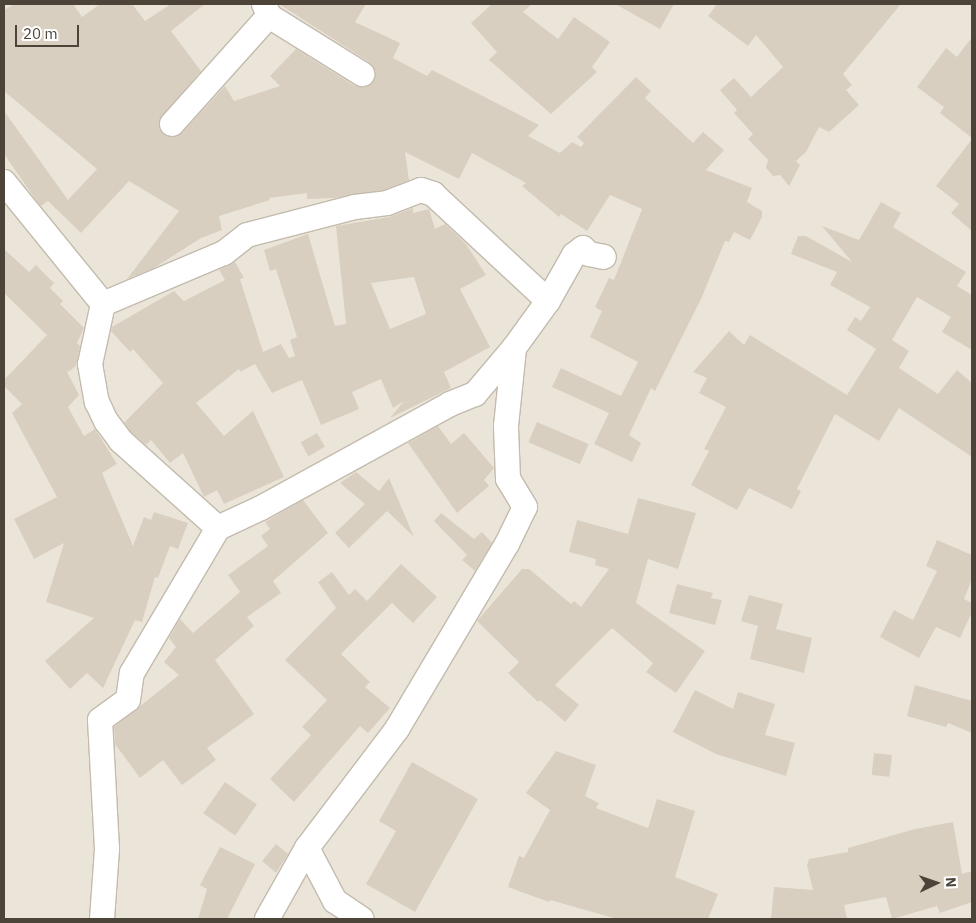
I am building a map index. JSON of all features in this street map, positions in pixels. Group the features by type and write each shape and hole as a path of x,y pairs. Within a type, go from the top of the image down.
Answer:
{"street":[{"path":"172,124 267,10 362,74"},
{"path":"4,182 103,304"},
{"path":"103,304 224,253 247,235 355,207 388,204 421,190 433,194 548,301"},
{"path":"102,919 107,849 100,720 128,700 132,673 218,528 261,508 450,404 476,394 514,348 548,301 574,255 583,248 589,254 604,257"},
{"path":"103,304 90,364 97,402 106,421 121,440 218,528"},
{"path":"267,919 307,848 397,729 507,544 525,506 508,479 506,426 514,348"},
{"path":"307,848 335,901 362,919"}],"shaded area":[{"path":"4,4 972,4 972,919 4,919"}],"building":[{"path":"14,4 73,4 82,17 100,4 132,4 145,21 171,4 205,4 171,31 201,71 159,121 159,129 170,137 182,133 225,86 234,101 280,86 270,76 296,49 355,86 368,86 373,82 376,74 369,62 279,4 366,4 355,22 400,43 393,58 427,76 432,70 539,125 528,136 560,153 572,142 581,147 584,143 577,137 636,77 651,91 645,98 693,143 703,132 724,150 706,170 752,188 747,202 762,211 762,217 750,240 734,232 729,242 725,241 701,299 655,391 651,388 629,435 641,443 632,462 594,444 609,413 552,387 561,368 621,396 638,362 590,337 602,311 595,307 609,278 614,280 642,209 610,195 587,231 561,214 559,217 522,186 526,183 472,153 459,179 405,152 409,180 384,190 334,198 307,199 307,193 269,198 270,200 219,216 222,230 201,238 154,268 127,279 179,211 129,181 81,233 48,201 41,206 36,200 4,154 4,111 68,200 97,169 4,91 4,10"},
{"path":"492,4 532,4 523,12 558,39 574,17 610,42 592,67 597,72 551,114 489,60 497,52 471,23"},
{"path":"615,4 674,4 660,29"},
{"path":"717,4 901,4 843,74 852,85 846,90 859,105 829,132 819,127 806,152 796,161 800,165 789,186 780,175 773,176 766,168 768,160 748,139 753,134 734,113 737,110 720,90 734,78 751,97 783,67 756,35 748,46 708,16"},
{"path":"972,37 972,138 940,113 944,107 917,87 946,48 957,57"},
{"path":"972,139 972,231 951,213 959,204 936,186"},
{"path":"881,202 901,213 893,227 966,272 957,286 972,295 972,350 942,332 951,317 917,297 892,340 909,351 899,368 938,394 957,370 972,383 972,457 899,408 879,441 835,414 797,489 801,491 792,509 749,488 737,510 691,485 709,451 704,449 726,407 699,393 707,378 693,372 729,331 744,345 750,335 847,395 876,349 847,330 855,317 861,321 870,307 830,285 837,272 791,254 798,236 806,236 852,262 822,226 859,240"},
{"path":"413,208 413,213 429,209 435,229 445,224 466,244 486,275 460,289 490,347 444,372 451,388 390,418 404,401 393,408 381,379 352,392 359,409 321,425 302,380 272,393 255,364 240,372 239,369 196,403 224,436 253,411 284,477 224,504 217,490 204,497 183,453 170,463 151,440 146,445 131,432 124,423 163,383 133,349 130,352 111,331 112,327 174,291 184,301 225,280 219,270 235,262 244,278 240,279 263,352 281,344 289,358 295,356 290,340 297,337 276,269 270,271 264,250 308,234 335,326 346,324 336,226 389,217","holes":["414,277 426,314 390,329 371,283"]},
{"path":"4,249 29,272 36,265 54,283 50,288 63,301 60,304 84,328 77,343 80,346 76,366 68,372 66,370 79,395 68,407 84,436 95,429 117,464 102,473 133,546 144,517 151,520 154,512 188,523 178,549 170,546 158,578 155,577 142,622 135,620 103,688 87,673 70,689 45,661 94,618 46,602 64,543 34,559 14,519 57,497 12,413 22,404 4,386 4,380 47,335 4,293"},
{"path":"537,422 589,444 580,464 528,442"},
{"path":"438,426 451,444 464,433 494,468 484,480 489,486 457,513 408,443"},
{"path":"317,433 325,447 309,456 301,442"},
{"path":"356,472 379,491 389,478 414,537 387,511 349,548 335,533 365,504 340,483"},
{"path":"638,498 696,513 678,569 648,559 636,603 705,651 676,693 646,672 653,663 612,628 555,685 579,705 565,722 540,700 538,702 508,673 519,662 477,621 522,569 529,569 571,604 574,601 581,607 609,569 595,565 596,559 569,552 577,520 628,534"},
{"path":"303,500 328,533 273,581 281,593 247,617 254,626 215,660 254,714 207,748 216,760 182,785 163,760 140,778 115,744 114,727 179,675 164,662 176,647 169,638 180,619 193,633 240,592 228,575 268,546 261,536 270,529 265,522"},
{"path":"441,513 474,539 482,532 492,543 475,571 462,560 467,555 434,521"},
{"path":"937,540 972,555 972,579 964,599 972,603 972,612 960,638 936,627 919,658 880,637 894,610 913,620 937,571 926,566"},
{"path":"401,564 437,597 413,623 392,603 341,654 370,682 365,687 390,708 368,733 360,726 294,802 270,779 311,735 302,727 327,700 285,660 336,608 318,582 332,572 349,595 355,589 367,601"},
{"path":"677,584 713,593 711,598 722,600 715,625 669,613"},
{"path":"749,595 783,604 776,629 812,638 804,673 750,659 758,626 741,621"},
{"path":"915,685 972,701 972,733 948,723 946,727 907,716"},
{"path":"695,690 733,709 738,692 775,704 765,735 795,743 786,776 716,754 673,732"},
{"path":"556,751 596,765 585,796 599,803 596,808 648,828 657,799 695,811 675,877 718,894 708,919 617,919 550,900 549,902 508,887 519,856 524,858 550,810 526,793"},
{"path":"874,753 892,755 890,777 872,775"},
{"path":"412,762 478,799 415,912 366,884 396,831 379,821"},
{"path":"225,782 257,804 235,835 203,813"},
{"path":"953,822 962,874 972,871 972,902 940,913 937,906 892,919 886,897 844,905 847,919 771,919 774,887 813,890 807,865 809,859 848,852 848,848 915,829"},
{"path":"276,844 288,854 276,873 262,861"},
{"path":"220,847 255,864 227,919 198,919 207,889 200,885"}]}
